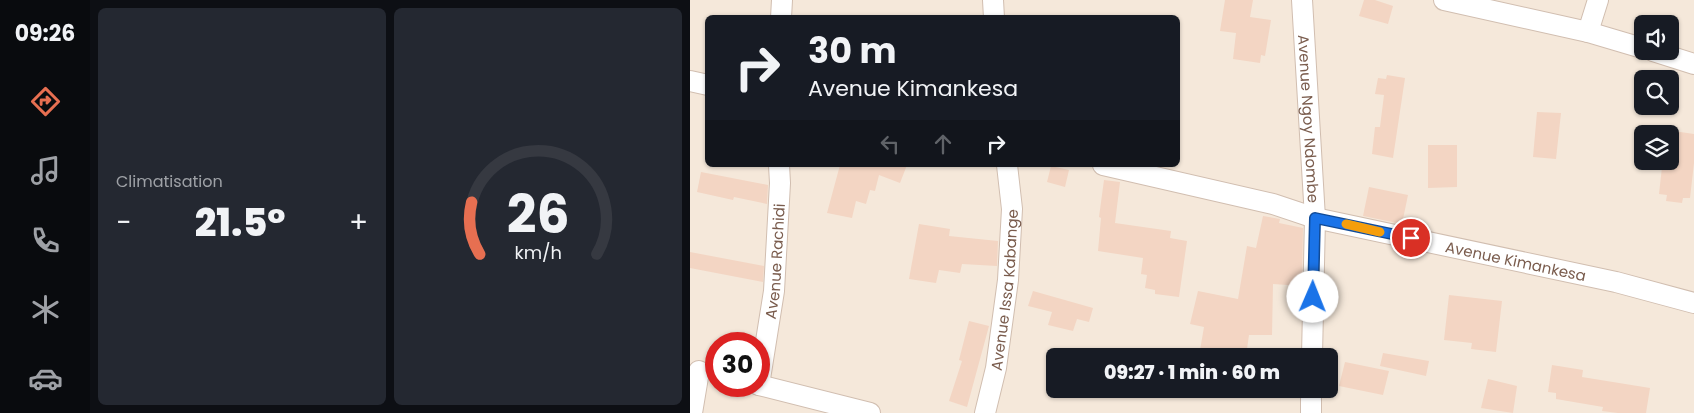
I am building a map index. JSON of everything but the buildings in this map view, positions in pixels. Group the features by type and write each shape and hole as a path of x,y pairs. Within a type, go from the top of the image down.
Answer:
{"street":[{"path":"781,15 782,0"},
{"path":"993,0 994,15"},
{"name":"Avenue Ngoy Ndombe","path":"1302,0 1315,218 1312,348"},
{"path":"1444,0 1588,32 1634,46"},
{"path":"1588,32 1598,0"},
{"path":"1679,59 1694,64"},
{"path":"690,81 705,84"},
{"name":"Avenue Rachidi","path":"767,332 774,291 780,182 779,167"},
{"name":"Avenue Issa Kabange","path":"985,413 996,368 1008,280 1012,209 1007,167"},
{"name":"Avenue Kimankesa","path":"1112,167 1273,204 1315,218 1616,282 1694,303"},
{"path":"692,413 702,372"},
{"path":"770,388 870,413"},
{"path":"1311,398 1311,413"}],"shaded area":[{"path":"690,0 1694,0 1694,413 690,413"}],"slow traffic":[{"path":"1346,224 1380,232"}],"route":[{"path":"1313,297 1315,218 1411,238"}]}
